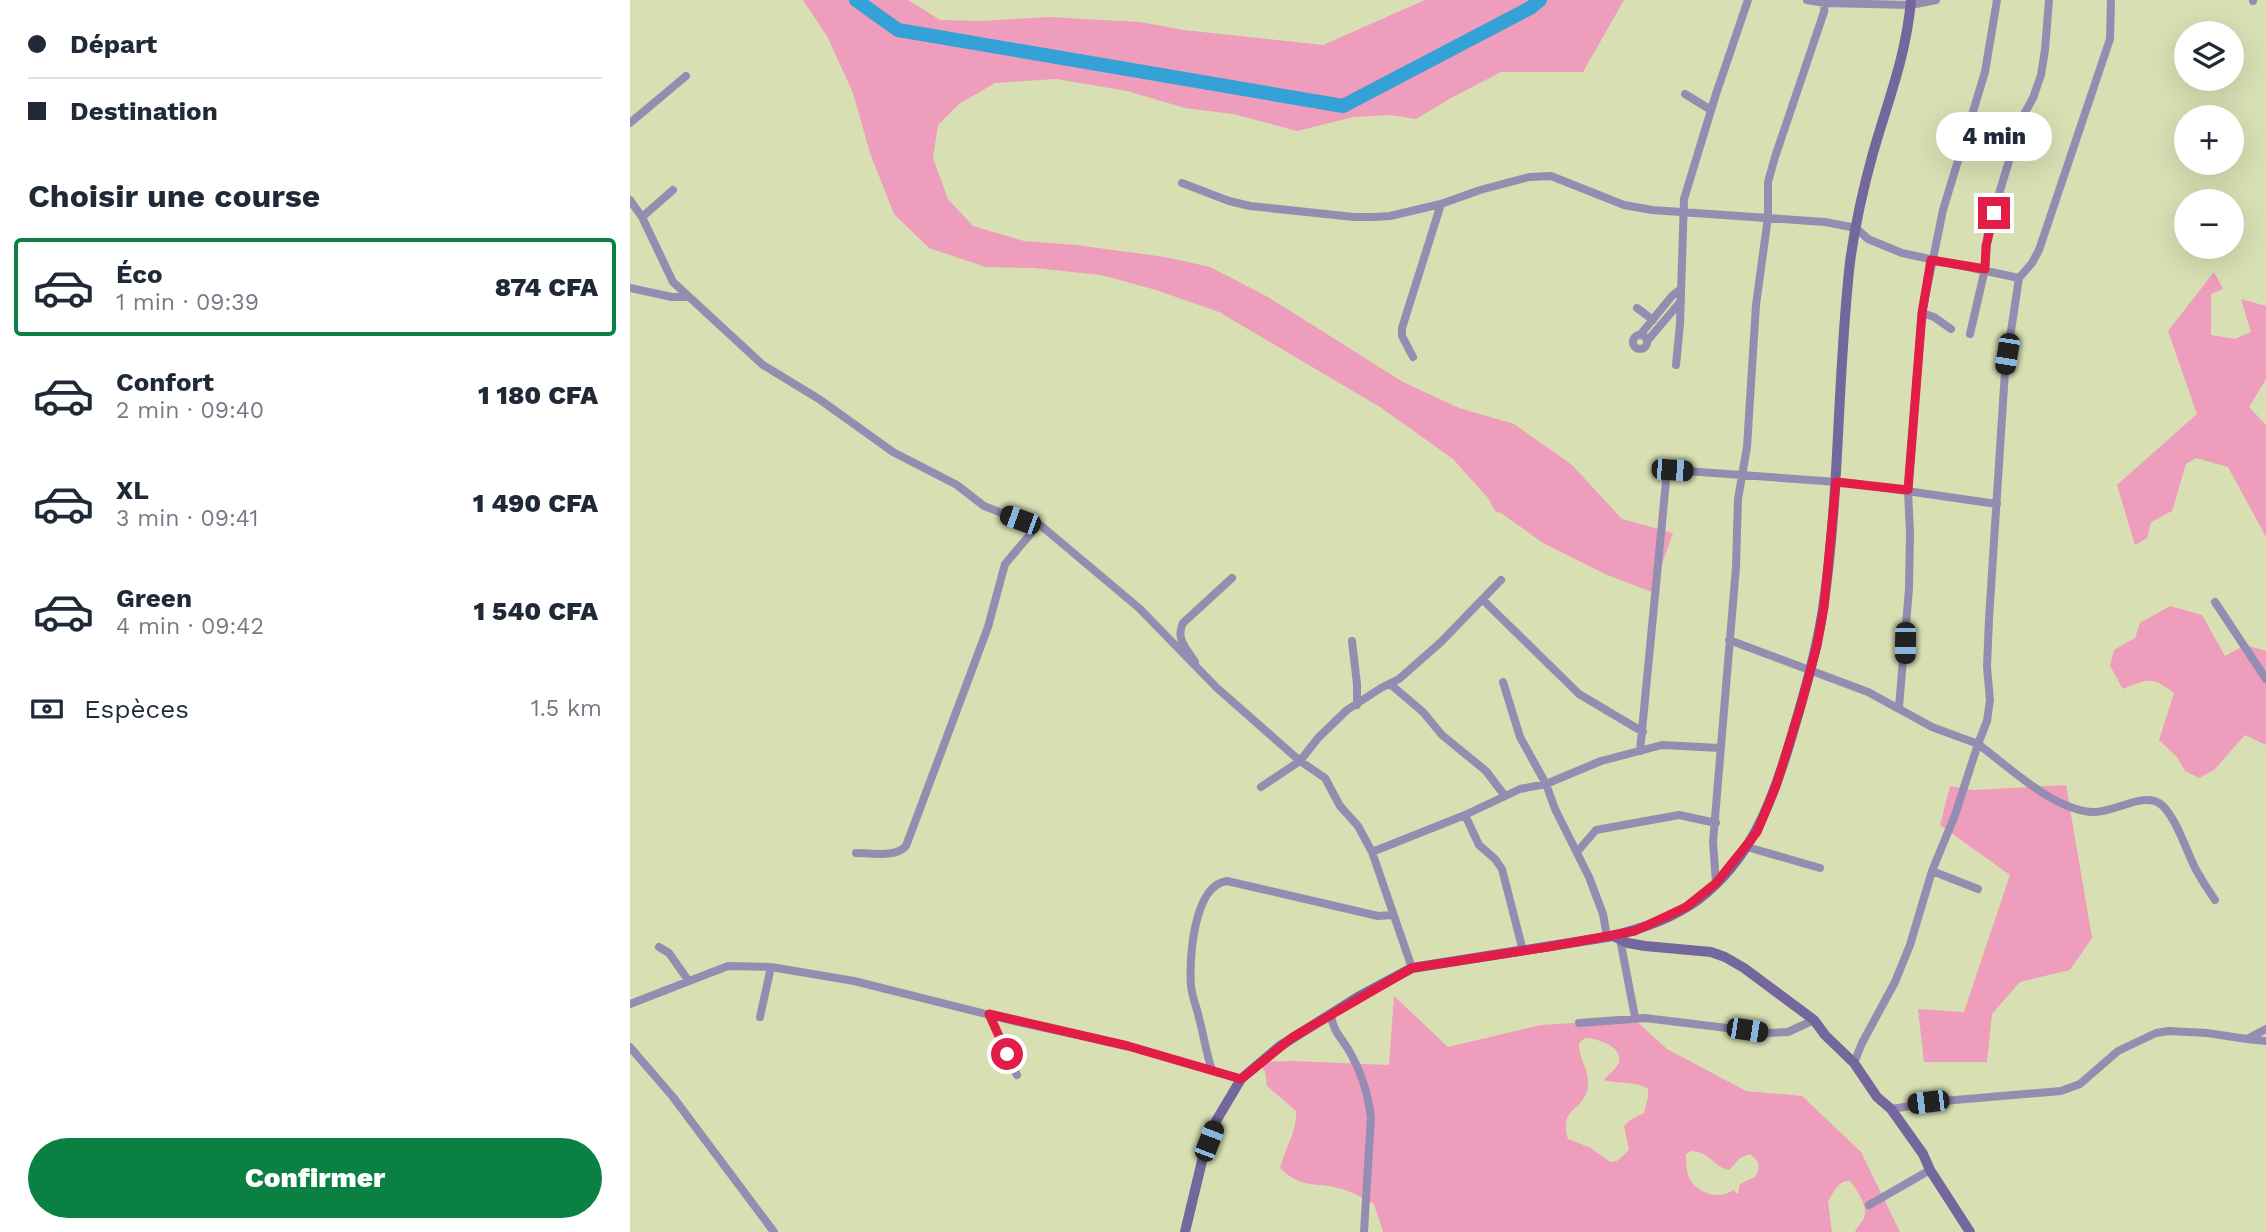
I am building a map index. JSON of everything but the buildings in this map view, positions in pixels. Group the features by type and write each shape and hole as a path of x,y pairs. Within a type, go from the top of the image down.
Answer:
{"main road":[{"path":"1185,1232 1209,1141 1220,1114 1241,1079 1280,1046 1412,968 1613,938 1674,914 1716,883 1757,832 1776,786 1810,671 1824,607 1836,482 1848,293 1856,228 1874,151 1901,63 1911,2"},
{"path":"1613,938 1645,946 1711,952 1725,957 1814,1020 1825,1035 1854,1063 1867,1084 1891,1109 1923,1154 1930,1170 1970,1232"}],"street":[{"path":"1676,365 1685,198 1748,0"},
{"path":"1807,0 1936,0"},
{"path":"1899,707 1909,589 1908,490 1922,313 1943,209 1986,72 1997,0"},
{"path":"1970,334 1985,269 1988,230 2022,118 2041,75 2049,0"},
{"path":"1854,1063 1895,982 1910,945 1932,871 1955,815 1987,721 1990,700 1987,667 1989,619 2005,371 2019,278 2039,250 2096,85 2110,39 2111,0"},
{"path":"1716,883 1713,842 1738,499 1747,447 1756,305 1768,217 1768,182 1811,55 1825,1"},
{"path":"630,123 686,76"},
{"path":"1685,94 1712,110"},
{"path":"1182,183 1250,206 1354,217 1391,216 1529,177 1552,176 1624,205 1683,213 1825,222 1856,228 1875,242 1902,253 2019,278"},
{"path":"642,217 673,190"},
{"path":"630,200 642,217 673,282 763,365 819,399 893,452 957,485 984,506 1038,524 1139,608 1205,676 1300,761 1325,778 1340,807 1357,826 1371,852 1412,968"},
{"path":"1413,357 1402,336 1402,328 1441,204"},
{"path":"630,288 672,297 690,297"},
{"path":"1681,289 1653,320 1644,337 1681,300"},
{"path":"1637,308 1653,320"},
{"path":"1922,313 1934,317 1951,330"},
{"path":"1640,751 1667,471 1836,482 1997,504"},
{"path":"856,853 895,853 906,846 988,627 1004,564 1038,524"},
{"path":"1205,676 1179,634 1183,624 1232,578"},
{"path":"1261,788 1300,761 1335,720 1399,680 1501,580"},
{"path":"1483,600 1579,694 1643,733"},
{"path":"2215,602 2266,679"},
{"path":"1352,640 1357,705"},
{"path":"1729,640 1868,692 1932,727 1978,744 2037,790 2077,808 2090,812 2108,811 2144,799 2160,803 2168,812 2196,871 2215,900"},
{"path":"1503,682 1520,737 1546,784 1589,877 1613,938 1634,1017"},
{"path":"1390,684 1423,712 1442,735 1486,771 1505,796"},
{"path":"1371,852 1465,815 1520,789 1546,784 1601,761 1662,745 1720,748"},
{"path":"1465,815 1479,845 1502,869 1523,951"},
{"path":"1577,852 1596,830 1679,816 1716,823"},
{"path":"1747,847 1820,868"},
{"path":"1932,871 1978,889"},
{"path":"1212,1070 1191,987 1192,949 1197,918 1216,885 1227,881 1378,916 1393,915"},
{"path":"659,947 669,953 688,981"},
{"path":"630,1004 728,966 771,967 854,981 1128,1046 1241,1079"},
{"path":"760,1017 771,967"},
{"path":"989,1014 1017,1075"},
{"path":"1331,1015 1336,1034 1348,1048 1361,1077 1371,1117 1364,1232"},
{"path":"1579,1023 1634,1017 1687,1021 1768,1033 1788,1032 1814,1020"},
{"path":"2248,1039 2266,1029"},
{"path":"1891,1109 1943,1101 2061,1090 2080,1084 2118,1051 2156,1033 2207,1033 2266,1041"},
{"path":"630,1047 673,1097 774,1232"},
{"path":"1869,1205 1930,1170"}],"shaded area":[{"path":"803,0 908,0 940,20 982,21 1048,17 1140,22 1184,30 1323,45 1425,0 1624,0 1583,72 1501,72 1416,119 1390,115 1354,117 1297,131 1233,114 1185,108 1127,91 1056,79 995,83 959,104 938,125 933,158 948,199 973,226 1024,241 1165,257 1210,267 1268,297 1403,382 1459,408 1514,424 1572,465 1622,519 1673,533 1652,592 1605,574 1543,543 1495,511 1488,498 1453,459 1380,407 1219,312 1156,290 1101,275 1034,268 986,267 929,248 894,214 870,153 853,93 827,36"},
{"path":"2214,272 2223,289 2211,294 2211,335 2235,339 2251,332 2241,299 2266,306 2266,379 2249,407 2266,425 2266,537 2228,467 2196,458 2186,464 2172,511 2151,522 2147,538 2135,545 2117,485 2197,414 2168,331"},
{"path":"2170,606 2202,615 2225,656 2245,645 2266,651 2266,745 2245,735 2214,770 2199,778 2185,771 2177,757 2159,740 2174,693 2149,681 2123,689 2110,666 2114,650 2135,638 2140,623"},
{"path":"2066,785 2092,938 2070,970 2020,982 1992,1014 1987,1062 1924,1062 1918,1009 1964,1012 2010,875 1940,825 1950,786 1973,790"},
{"path":"1394,996 1448,1047 1541,1025 1634,1019 1667,1049 1746,1091 1802,1096 1861,1152 1900,1232 1855,1232 1864,1218 1865,1209 1850,1181 1846,1181 1834,1190 1828,1201 1832,1232 1383,1232 1374,1204 1343,1189 1302,1182 1280,1168 1293,1133 1296,1111 1267,1086 1265,1071 1257,1062 1389,1065","holes":["1585,1038 1608,1044 1619,1056 1618,1064 1604,1080 1648,1089 1644,1113 1624,1126 1629,1150 1617,1161 1610,1162 1591,1148 1568,1139 1566,1121 1586,1095 1588,1086 1579,1049 1579,1043","1691,1151 1703,1154 1729,1170 1740,1158 1750,1154 1758,1162 1758,1170 1755,1177 1740,1184 1738,1194 1733,1190 1721,1195 1708,1194 1692,1183 1689,1177 1686,1154"]}],"waterway":[{"path":"856,0 898,30 1343,106 1530,8 1540,0"}],"route":[{"path":"1007,1054 989,1014 1128,1046 1241,1079 1293,1037 1412,968 1635,931 1674,914 1699,898 1747,847 1757,832 1776,786 1817,646 1824,607 1836,482 1908,490 1922,313 1931,260 1985,269 1988,230 1994,213"}]}
